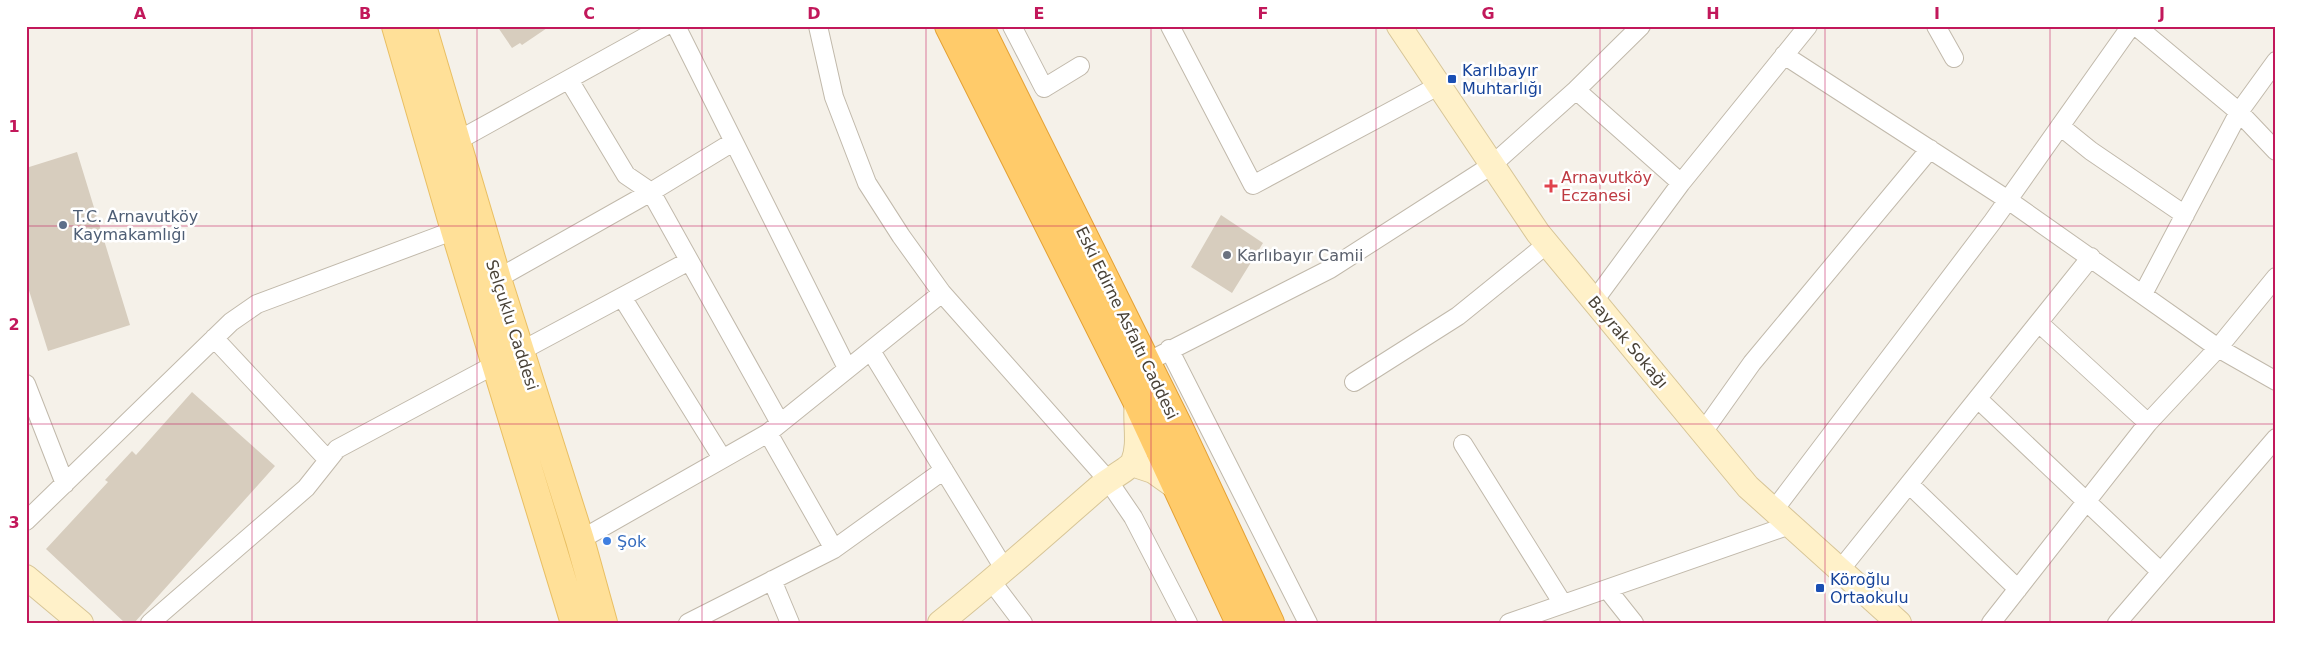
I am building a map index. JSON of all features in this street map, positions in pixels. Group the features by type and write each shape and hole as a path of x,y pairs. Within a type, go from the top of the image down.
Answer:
{"highway":[{"name":"Eski Edirne Asfaltı Caddesi","path":"949,26 1137,401 1240,623"},
{"name":"Eski Edirne Asfaltı Caddesi","path":"979,26 1158,356 1270,623"}],"main road":[{"name":"Selçuklu Caddesi","path":"396,26 575,623"},
{"name":"Selçuklu Caddesi","path":"422,26 497,279 580,540 603,623"},
{"name":"Bayrak Sokağı","path":"1399,26 1547,244 1748,487 1899,623"},
{"path":"940,623 998,576 1107,479 1132,464 1136,450 1135,415 1137,401"},
{"path":"1132,464 1153,471 1177,488"},
{"path":"26,577 81,623"}],"street":[{"path":"456,141 665,26"},
{"path":"676,26 847,368"},
{"path":"818,26 834,97 867,183 901,236 942,293 1107,479 1133,517 1188,623"},
{"path":"1012,26 1044,88 1080,66"},
{"path":"1158,356 1330,269 1492,165 1576,90 1641,26"},
{"path":"1594,301 1681,183 1808,26"},
{"path":"1936,26 1954,58"},
{"path":"1509,623 1608,589 1782,517 2130,26"},
{"path":"2136,26 2238,112 2276,151"},
{"path":"1172,27 1253,186 1438,86"},
{"path":"1784,55 2008,200 2218,348 2276,381"},
{"path":"2143,294 2238,112 2276,61"},
{"path":"569,80 626,175 651,192 689,261 834,549"},
{"path":"1576,90 1681,183"},
{"path":"2060,126 2091,151 2185,215"},
{"path":"497,279 651,192 733,142"},
{"path":"1702,432 1752,363 1930,149"},
{"path":"26,521 231,322 257,304 456,230"},
{"path":"1354,382 1458,316 1547,244"},
{"path":"1840,570 2091,257"},
{"path":"521,351 689,261"},
{"path":"1991,623 2148,423 2218,348 2276,277"},
{"path":"580,540 774,428 942,293"},
{"path":"622,297 722,458"},
{"path":"2039,323 2148,423"},
{"path":"214,338 328,460"},
{"path":"871,351 944,470 1023,623"},
{"name":"Eski Edirne Asfaltı Caddesi","path":"1158,356 1308,623"},
{"path":"150,623 306,488 337,449 496,364"},
{"path":"26,384 65,484"},
{"path":"1978,399 2160,572"},
{"path":"2117,623 2276,438"},
{"path":"1463,444 1563,604"},
{"path":"688,623 834,549 944,470"},
{"path":"1910,485 2018,590"},
{"path":"772,580 790,623"},
{"path":"1608,589 1634,623"}],"building":[{"path":"497,26 550,26 522,45 520,43 512,48"},
{"name":"T.C. Arnavutköy Kaymakamlığı","path":"77,152 130,325 48,351 26,281 26,168"},
{"name":"Karlıbayır Camii","path":"1221,215 1263,243 1232,293 1191,267"},
{"path":"192,392 275,466 134,623 125,623 46,549 108,482 105,480 132,451 136,455"}],"place":[{"name":"Karlıbayır Muhtarlığı","path":"1452,79"},
{"name":"Arnavutköy Eczanesi","path":"1551,186"},
{"name":"T.C. Arnavutköy Kaymakamlığı","path":"63,225"},
{"name":"Karlıbayır Camii","path":"1227,255"},
{"name":"Şok","path":"607,541"},
{"name":"Köroğlu Ortaokulu","path":"1820,588"}]}
